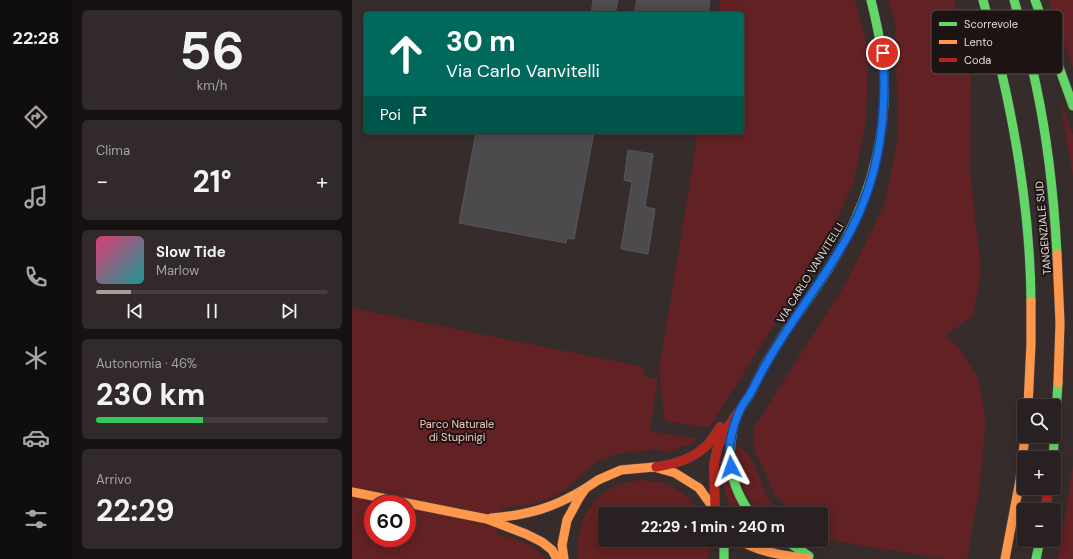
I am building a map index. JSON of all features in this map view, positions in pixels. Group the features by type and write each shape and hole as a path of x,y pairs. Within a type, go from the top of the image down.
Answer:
{"main road":[{"name":"VIA CARLO VANVITELLI","path":"716,507 715,459 722,439 751,393 764,366 844,243 859,213 874,170 881,137 884,108 884,79 881,46 871,0"},
{"name":"TANGENZIALE SUD","path":"983,0 986,10"},
{"name":"TANGENZIALE SUD","path":"1014,0 1017,10"},
{"path":"1035,0 1039,10"},
{"name":"TANGENZIALE SUD","path":"1003,74 1019,156 1030,258 1031,321 1028,399"},
{"name":"TANGENZIALE SUD","path":"1033,74 1039,98 1055,207 1059,265 1060,318 1057,416 1053,451"},
{"path":"1062,74 1073,106"},
{"name":"VIA CARLO VANVITELLI","path":"487,519 522,515 541,511 558,505 598,480 621,470 654,467 684,460 707,444 746,386 764,366"},
{"path":"740,409 730,443 730,454 734,482 746,507"},
{"path":"1005,559 1020,480 1024,443"},
{"path":"654,467 675,473 698,488 712,507"},
{"path":"564,559 562,545 567,520 586,488"},
{"path":"352,492 487,519 526,534 542,542 552,550 557,559"},
{"path":"724,547 724,559"},
{"path":"751,547 808,559"},
{"path":"796,547 814,559"},
{"path":"1036,559 1039,547"}],"green space":[{"path":"720,0 855,0 868,51 866,121 853,184 826,243 709,428 665,421 659,370 698,134 744,134 744,12 718,12"},
{"path":"888,0 954,0 957,10 931,10 931,74 971,74 970,172 981,270 973,316 945,336 958,346 978,378 986,422 980,483 967,559 944,559 829,540 828,507 788,507 774,494 753,448 753,429 846,283 885,203 898,137 895,22"},
{"path":"1049,0 1073,0 1073,68 1063,40 1063,10 1053,10"},
{"path":"1060,99 1073,135 1073,178"},
{"name":"Parco Naturale di Stupinigi","path":"352,308 644,367 644,376 658,379 650,431 698,439 693,443 670,452 648,449 647,451 615,454 600,460 593,465 559,494 531,504 502,508 497,534 517,539 530,545 541,553 546,559 352,559"},
{"path":"736,445 749,456 753,462 770,501 776,507 755,507 746,494 738,473"},
{"path":"723,450 742,507 730,507 720,476"},
{"path":"1073,465 1073,559 1058,559"},
{"path":"639,480 662,482 673,487 690,499 696,507 598,507 598,547 710,547 708,559 578,559 578,537 585,515 598,497 617,485"}],"building":[{"path":"593,0 618,0 615,12 591,12"},
{"path":"637,0 710,0 708,12 634,12"},
{"path":"476,134 594,134 574,239 567,238 566,243 459,223"},
{"path":"628,150 653,154 645,207 655,209 648,254 621,249 632,182 624,180"}],"traffic: fast":[{"path":"782,337 821,281 842,246 853,225 870,180 881,134 884,86 881,46 871,0"},
{"path":"983,0 986,10"},
{"path":"1014,0 1017,10"},
{"path":"1035,0 1039,10"},
{"path":"1002,74 1023,187 1030,263 1031,301"},
{"path":"1034,74 1047,148 1057,254"},
{"path":"1062,74 1073,106"},
{"path":"1053,451 1058,383"},
{"path":"733,430 730,453 732,474 739,495 746,507"},
{"path":"724,547 724,559"},
{"path":"796,547 809,556"},
{"path":"1036,559 1039,547"}],"traffic: slow":[{"path":"1057,254 1060,323 1058,383"},
{"path":"1028,399 1031,301"},
{"path":"1005,559 1020,480 1024,443"},
{"path":"564,559 562,545 567,520 579,498 586,488 598,480 621,470 654,467 675,473 699,488 713,507"},
{"path":"491,518 517,515 540,509 563,501 586,488"},
{"path":"352,492 487,519 526,534 542,542 552,550 557,559"},
{"path":"753,547 781,555 808,559"}],"traffic: jam":[{"path":"715,507 714,465 720,441 751,393 764,366 782,337"},
{"path":"656,467 677,462 696,454 709,443 720,427"},
{"path":"1046,503 1048,495"}],"route":[{"path":"731,467 730,443 740,409 751,393 764,366 841,249 859,213 869,188 876,164 881,137 884,108 883,53"}]}
